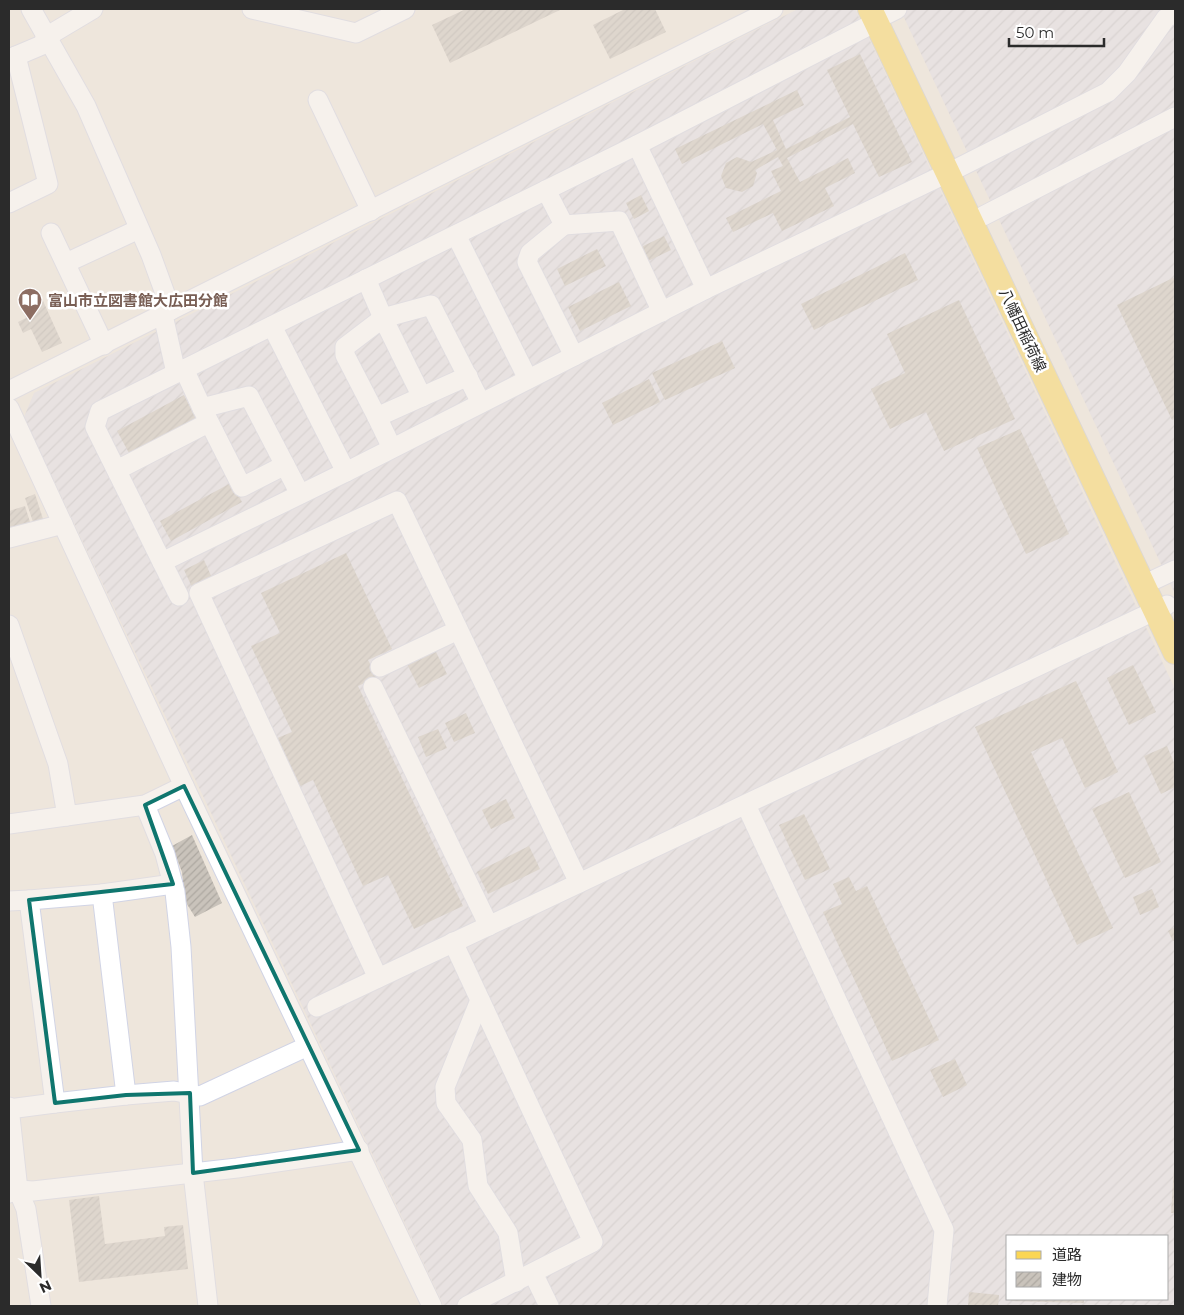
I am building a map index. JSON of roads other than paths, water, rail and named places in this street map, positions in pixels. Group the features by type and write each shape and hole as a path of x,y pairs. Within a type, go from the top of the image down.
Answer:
{"main road":[{"name":"八幡田稲荷線","path":"883,12 954,170 1157,578"},
{"name":"八幡田稲荷線","path":"954,170 983,216 1157,578 1175,652"}],"street":[{"path":"31,9 86,106 151,255 180,371 242,487 285,465"},
{"path":"9,203 48,184 12,58 42,45 46,36 93,9"},
{"path":"252,9 285,13 356,33 405,9"},
{"path":"9,391 773,9"},
{"path":"179,596 96,427 100,411 637,144 883,12"},
{"path":"162,562 346,472 706,289 954,170 1108,92 1127,73 1166,18 1175,13"},
{"path":"318,100 371,211"},
{"path":"983,216 1175,117"},
{"path":"637,144 706,289"},
{"path":"546,190 564,225"},
{"path":"574,356 527,262 530,253 564,225 619,222 662,312"},
{"path":"66,264 139,229"},
{"path":"51,233 104,345"},
{"path":"456,235 528,379"},
{"path":"366,279 383,318 422,396"},
{"path":"392,448 345,355 345,347 383,318 431,305 481,403"},
{"path":"272,326 346,472"},
{"path":"377,417 468,376"},
{"path":"117,470 205,415 249,396 300,494"},
{"path":"9,408 16,443 63,524 184,786 432,1306"},
{"path":"378,978 199,593 396,501 579,883"},
{"path":"9,538 63,524"},
{"path":"317,1007 746,805 1166,613"},
{"path":"9,625 58,764 67,816"},
{"path":"380,667 458,630"},
{"path":"373,687 489,926"},
{"path":"9,824 145,805 184,786"},
{"path":"145,805 165,854 173,884 181,947 193,1173 208,1306"},
{"path":"746,805 944,1230 937,1306"},
{"path":"9,901 102,894 173,884"},
{"path":"102,894 126,1095"},
{"path":"29,900 55,1103"},
{"path":"453,942 593,1242 467,1306"},
{"path":"480,1000 445,1087 446,1102 472,1140 478,1186 508,1233 516,1282"},
{"path":"41,1306 26,1209 13,1191 9,1108 174,1091 200,1096 308,1046"},
{"path":"13,1191 33,1191 193,1173 359,1150"},
{"path":"533,1273 549,1306"}],"place":[{"name":"富山市立図書館大広田分館","path":"30,321"}]}
